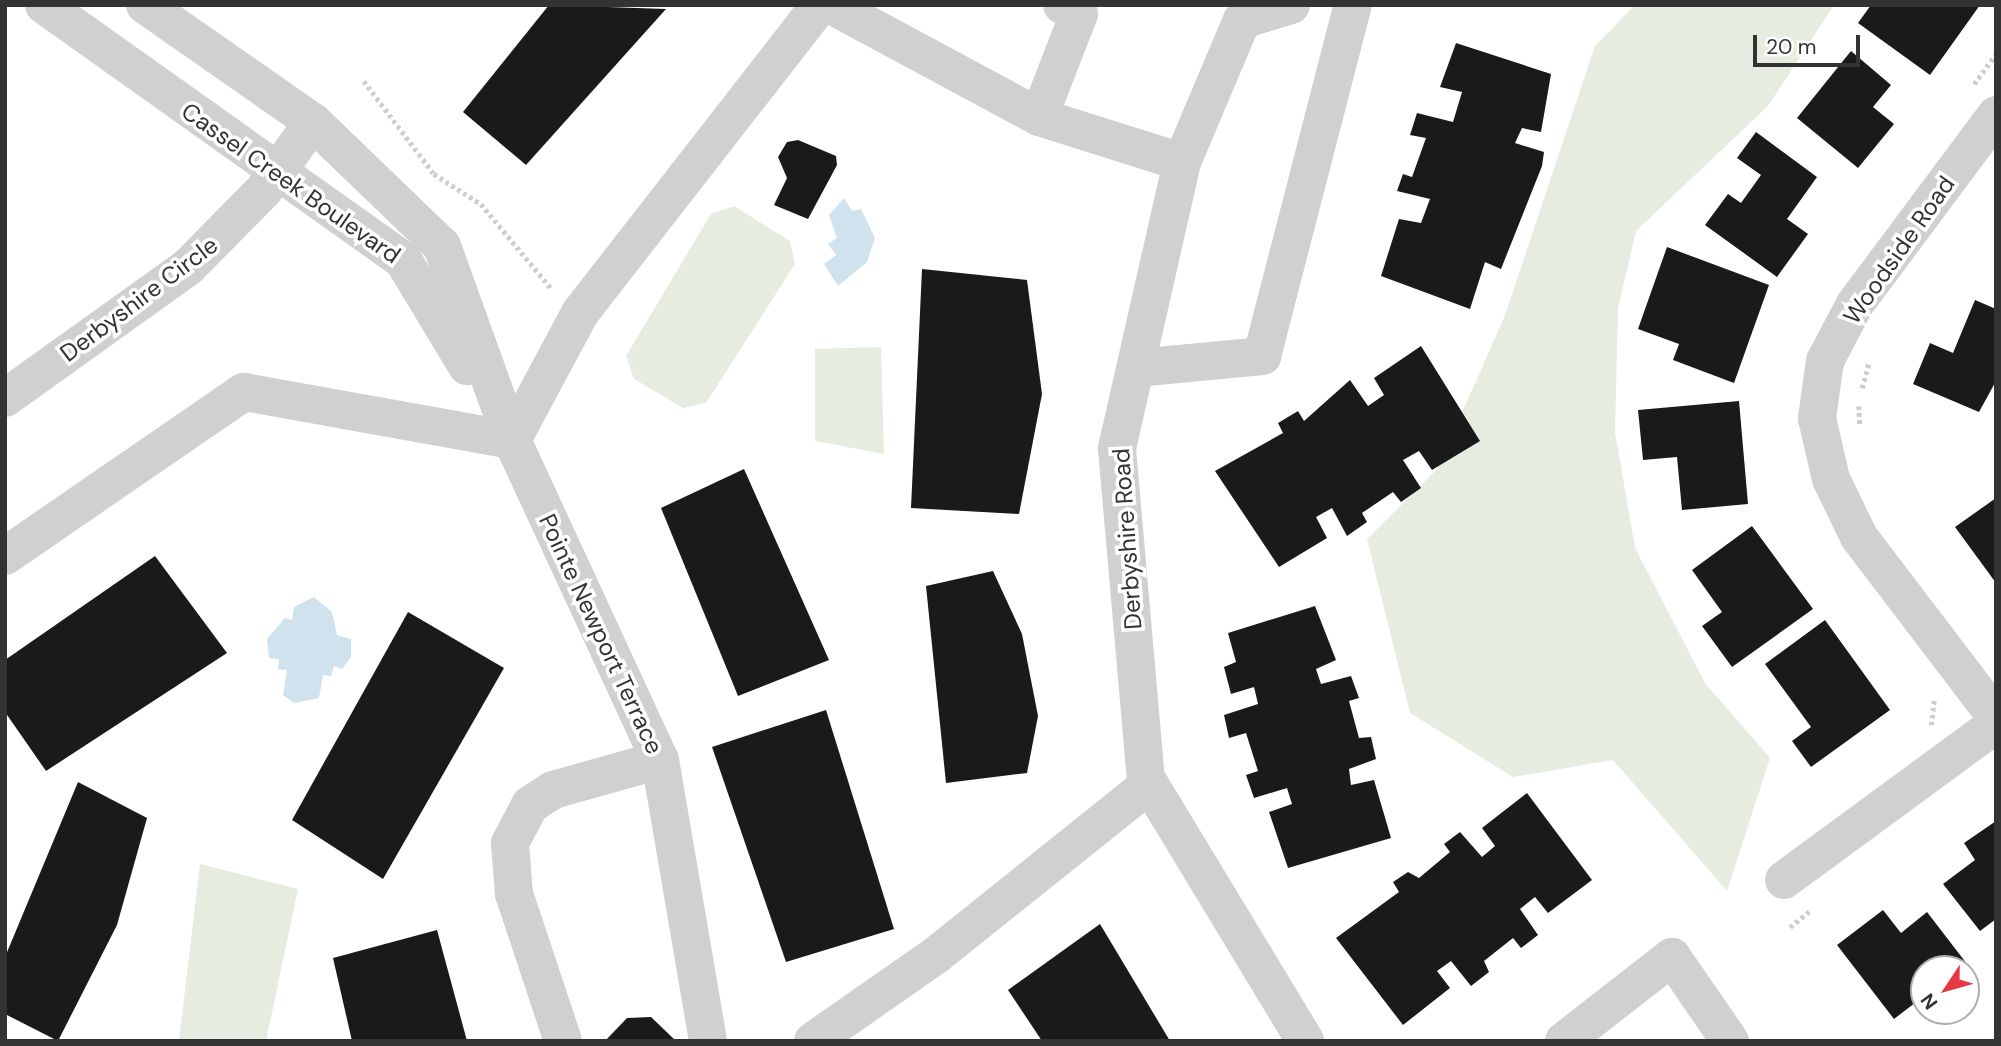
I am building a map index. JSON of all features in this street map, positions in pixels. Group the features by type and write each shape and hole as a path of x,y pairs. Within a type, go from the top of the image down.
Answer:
{"street":[{"name":"Cassel Creek Boulevard","path":"44,5 403,260 512,440"},
{"name":"Cassel Creek Boulevard","path":"145,5 313,122 442,246 512,440"},
{"path":"5,556 244,392 512,440 580,313 820,5"},
{"path":"831,5 1039,117 1182,162"},
{"path":"1039,117 1079,14 1062,5"},
{"name":"Derbyshire Road","path":"1291,5 1242,20 1182,162 1117,449 1150,784 1305,1041"},
{"path":"1136,368 1262,356 1353,5"},
{"name":"Woodside Road","path":"1996,115 1855,304 1825,361 1817,418 1831,479 1859,537 1996,717"},
{"name":"Derbyshire Circle","path":"5,398 188,267 278,171 313,122"},
{"name":"Pointe Newport Terrace","path":"512,440 660,760 708,1041"},
{"path":"1784,880 1996,724"},
{"path":"563,1041 514,894 510,844 530,805 553,790 660,760"},
{"path":"813,1041 935,956 1150,784"},
{"path":"1564,1041 1672,957 1730,1041"}],"path":[{"path":"365,81 434,174 481,204 526,251 542,281 580,313"},
{"path":"1860,434 1859,398 1872,355"}],"shaded area":[{"path":"1635,5 1834,5 1768,106 1636,231 1618,309 1615,432 1635,548 1705,683 1770,758 1727,891 1613,760 1513,777 1410,713 1367,539 1437,469 1504,318 1595,46"},
{"path":"734,206 790,241 795,264 706,403 683,408 634,379 626,356 711,214"},
{"path":"881,347 884,454 815,441 815,349"},
{"path":"200,864 298,889 266,1041 179,1041"}],"water":[{"path":"844,198 852,211 861,209 875,238 867,262 838,286 824,264 836,255 828,244 837,238 829,215"},
{"path":"314,597 332,612 337,635 351,639 351,657 342,669 334,666 331,676 323,675 319,698 294,703 283,695 287,670 278,669 279,659 269,658 267,639 285,618 292,620 294,607"}],"building":[{"path":"549,5 666,9 526,165 463,112"},
{"path":"1871,5 1980,5 1930,75 1858,23"},
{"path":"1456,43 1551,74 1541,132 1522,128 1515,143 1544,152 1542,166 1501,269 1485,262 1470,309 1381,276 1399,219 1421,223 1430,199 1397,191 1403,174 1412,177 1426,138 1410,135 1417,113 1453,122 1462,92 1440,87"},
{"path":"1851,51 1891,85 1873,107 1894,124 1858,168 1797,118"},
{"path":"1756,132 1817,177 1787,219 1808,234 1777,277 1705,225 1728,194 1741,203 1761,175 1737,158"},
{"path":"798,140 836,156 837,165 808,219 774,205 787,178 778,157 787,142"},
{"path":"1667,247 1769,285 1734,383 1673,360 1679,344 1638,329"},
{"path":"922,269 1027,280 1042,394 1019,514 911,508"},
{"path":"1975,300 1996,309 1996,381 1979,412 1913,384 1930,343 1953,353"},
{"path":"1421,346 1480,441 1432,470 1419,451 1403,460 1421,488 1401,502 1393,492 1362,513 1367,522 1347,536 1332,508 1316,517 1327,538 1279,567 1215,471 1283,433 1278,423 1298,411 1304,421 1350,380 1368,406 1384,395 1374,378"},
{"path":"1739,401 1748,504 1682,510 1677,457 1643,460 1638,410"},
{"path":"744,469 829,660 738,696 661,508"},
{"path":"1996,498 1996,583 1955,527"},
{"path":"1752,526 1813,609 1732,667 1702,626 1722,612 1692,570"},
{"path":"155,556 227,653 46,771 5,712 5,660"},
{"path":"993,571 1022,634 1038,716 1027,773 946,783 926,586"},
{"path":"1315,606 1336,660 1316,669 1321,684 1351,676 1359,698 1349,701 1359,738 1371,737 1376,759 1349,769 1351,785 1374,780 1391,838 1288,868 1269,812 1292,804 1287,788 1254,798 1246,775 1258,771 1246,733 1229,738 1224,715 1258,704 1254,687 1231,694 1224,667 1236,662 1228,633"},
{"path":"408,612 504,668 383,879 292,820"},
{"path":"1825,620 1890,710 1811,767 1792,741 1811,727 1765,664"},
{"path":"826,710 894,929 786,962 712,747"},
{"path":"78,782 147,818 117,925 58,1041 5,1014 5,957"},
{"path":"1527,793 1592,880 1548,913 1535,897 1520,909 1538,935 1521,948 1513,938 1484,961 1489,972 1471,986 1451,961 1437,971 1450,988 1403,1025 1336,938 1399,892 1393,882 1408,872 1419,878 1450,852 1444,844 1460,832 1482,857 1495,846 1482,828"},
{"path":"1996,821 1996,919 1980,931 1943,884 1975,860 1964,843"},
{"path":"1883,910 1901,933 1927,912 1960,955 1910,955 1910,1007 1894,1019 1837,945"},
{"path":"1100,924 1170,1041 1042,1041 1008,990"},
{"path":"437,930 467,1041 352,1041 333,958"},
{"path":"651,1017 676,1041 605,1041 627,1018"}]}
